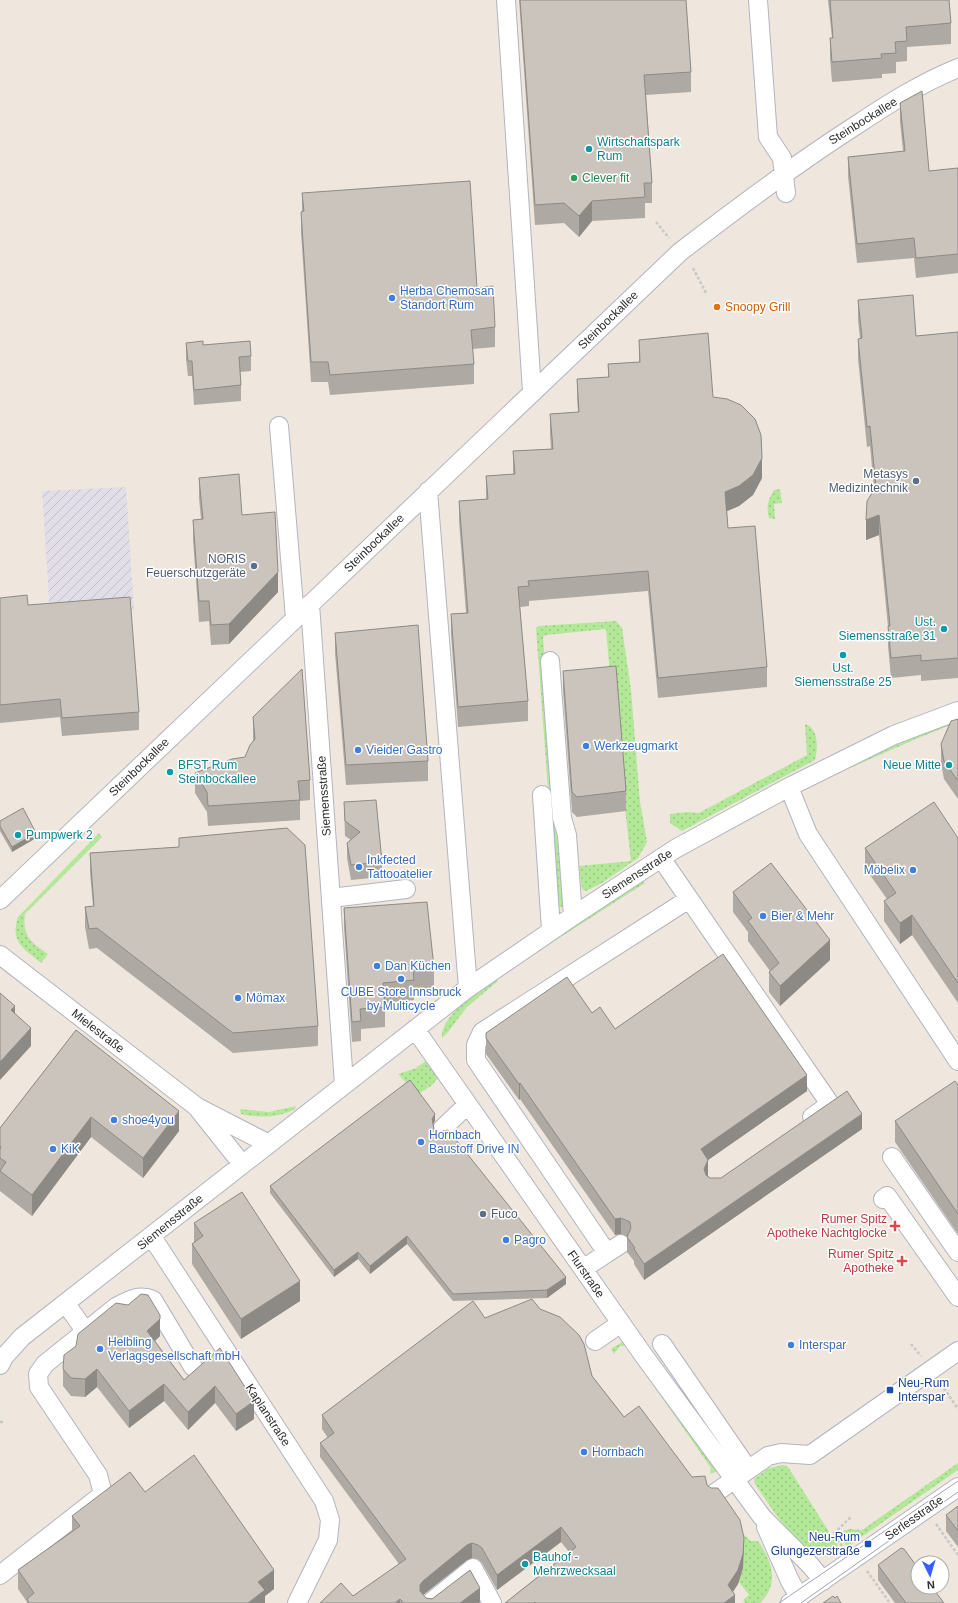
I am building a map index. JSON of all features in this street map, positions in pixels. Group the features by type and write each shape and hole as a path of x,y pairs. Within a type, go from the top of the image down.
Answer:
{"street":[{"path":"506,0 532,392"},
{"path":"758,0 768,138 782,158 786,193"},
{"name":"Steinbockallee","path":"0,900 680,252 784,173 887,105 932,78 958,68"},
{"path":"279,426 295,618"},
{"path":"428,491 468,988"},
{"name":"Siemensstraße","path":"310,604 344,1084"},
{"path":"550,661 562,818 567,835 573,916"},
{"name":"Siemensstraße","path":"0,1365 4,1357 22,1337 152,1237 267,1143 468,988 551,930 661,858 789,787 894,735 958,710"},
{"path":"789,787 808,834 958,1061"},
{"path":"542,795 551,930"},
{"path":"661,858 830,1104 798,1126"},
{"path":"331,898 406,889"},
{"path":"583,1269 614,1249 476,1060 476,1045 482,1032 689,899"},
{"name":"Mielestraße","path":"0,955 197,1106 267,1143"},
{"name":"Flurstraße","path":"415,1029 621,1323 741,1474 790,1581 795,1600"},
{"path":"442,1129 467,1105"},
{"name":"Mielestraße","path":"197,1106 242,1164"},
{"path":"892,1158 958,1252"},
{"path":"883,1199 887,1196 958,1297"},
{"name":"Kaplanstraße","path":"152,1237 324,1501 330,1520 328,1540 297,1603"},
{"path":"0,1575 103,1494 98,1475 39,1386 38,1374 45,1364 116,1307 126,1301 144,1296 153,1300 193,1367"},
{"path":"66,1304 86,1332"},
{"path":"595,1341 621,1323"},
{"path":"662,1344 741,1474"},
{"path":"715,1493 768,1456 781,1453 810,1455 958,1351"},
{"name":"Serlesstraße","path":"795,1600 958,1487"},
{"name":"Flurstraße","path":"762,1517 811,1566 823,1581"},
{"path":"430,1603 472,1568 492,1603"}],"path":[{"path":"656,222 673,243"},
{"path":"694,268 706,292"},
{"path":"911,1344 922,1358"},
{"path":"844,1550 834,1533 851,1517"},
{"path":"933,1520 958,1553"},
{"path":"864,1567 889,1602 892,1598"}],"shaded area":[{"path":"126,487 134,610 50,614 42,491"}],"green space":[{"path":"780,489 782,503 774,504 775,519 769,518 769,500 774,490"},
{"path":"616,621 622,628 631,690 640,802 647,842 638,858 602,883 586,891 582,889 579,866 631,861 606,629 546,635 543,637 557,839 566,902 563,907 558,907 556,899 536,628 539,626"},
{"path":"958,720 958,722 843,771 844,769 910,739"},
{"path":"805,724 810,726 815,734 817,750 815,760 682,831 670,823 670,814 688,812 699,813 807,755"},
{"path":"99,833 102,837 25,914 24,922 26,933 32,942 48,954 41,963 20,944 17,939 16,926 18,917"},
{"path":"643,881 645,883 542,949 541,947"},
{"path":"496,979 498,981 467,1007 442,1038 443,1029 454,1012 462,1004"},
{"path":"426,1061 438,1078 432,1085 417,1095 398,1074 416,1068"},
{"path":"296,1106 295,1109 289,1112 276,1116 241,1114 240,1109 269,1112"},
{"path":"624,1341 716,1469 716,1472 710,1474 711,1468 626,1346 620,1346 614,1354 611,1349"},
{"path":"958,1463 958,1470 847,1547 838,1534 839,1532 850,1529 862,1530"},
{"path":"783,1465 788,1467 842,1552 828,1554 815,1551 802,1544 781,1521 755,1484 754,1479 769,1468"},
{"path":"742,1533 751,1541 758,1541 770,1564 772,1580 770,1588 760,1603 745,1603 743,1600 749,1595 739,1582 744,1560"}],"building":[{"name":"Wirtschaftspark Rum","path":"520,0 686,0 691,72 644,75 652,183 644,183 645,197 592,201 579,216 564,203 535,205"},
{"path":"830,0 949,0 951,23 906,27 907,41 895,42 896,53 881,54 882,58 832,62 830,38 833,38"},
{"path":"922,91 929,171 958,168 958,254 916,258 914,238 857,244 848,157 905,151 900,103"},
{"path":"470,181 477,288 493,286 495,327 471,330 474,364 330,375 328,362 311,362 301,212 304,211 302,193"},
{"name":"Metasys Medizintechnik","path":"913,295 916,336 958,332 958,658 921,661 921,655 891,658 888,626 890,626 879,515 866,520 867,501 876,487 870,426 867,427 858,339 862,338 858,300"},
{"path":"708,333 713,397 727,399 741,405 755,419 761,435 762,458 753,475 739,486 725,492 728,528 755,526 767,667 658,678 648,571 528,581 529,586 518,587 528,701 458,707 451,614 468,613 459,501 488,499 486,476 515,474 513,451 553,449 550,414 579,412 577,379 609,377 608,364 640,362 639,340"},
{"path":"203,341 203,345 250,341 251,356 239,357 241,385 194,390 192,361 188,361 186,343"},
{"path":"239,474 242,515 275,512 278,572 229,624 211,625 209,601 199,601 193,520 203,519 199,478"},
{"path":"27,595 28,605 130,597 139,712 62,718 60,699 0,705 0,598"},
{"path":"418,625 428,761 346,765 335,633"},
{"path":"616,666 626,791 577,797 572,792 563,671"},
{"path":"302,669 310,780 298,781 300,800 208,806 207,792 195,773 232,759 245,757 250,745 255,739 253,717"},
{"path":"958,719 958,781 944,761 941,744 951,721"},
{"path":"376,800 382,862 351,865 347,843 360,832 345,821 344,802"},
{"path":"934,802 958,838 958,983 912,915 900,923 884,901 896,893 865,848"},
{"name":"Pumpwerk 2","path":"23,808 36,833 12,847 0,826 0,821"},
{"name":"Mömax","path":"287,828 305,845 318,1026 233,1033 97,928 89,929 85,907 94,906 90,853 179,847 179,838"},
{"path":"771,863 830,940 780,986 769,972 779,963 748,921 752,918 733,892"},
{"path":"427,902 434,968 413,970 414,980 383,983 385,1007 360,1009 361,1021 352,1022 344,908"},
{"path":"723,954 807,1075 701,1149 708,1160 704,1169 706,1175 710,1178 721,1178 847,1091 862,1114 644,1264 627,1237 631,1228 630,1222 621,1218 615,1219 520,1083 519,1084 486,1038 486,1033 567,977 592,1013 600,1007 615,1029"},
{"path":"0,993 15,1006 11,1010 31,1028 0,1062"},
{"path":"76,1030 179,1111 143,1158 91,1117 32,1195 0,1171 6,1162 0,1158 0,1128"},
{"path":"410,1080 435,1114 432,1119 434,1129 439,1132 448,1130 566,1277 547,1290 453,1294 407,1236 370,1266 358,1252 334,1270 270,1186"},
{"path":"955,1081 958,1085 958,1214 895,1121"},
{"path":"242,1192 300,1281 241,1319 192,1244 203,1236 194,1223"},
{"path":"141,1294 148,1295 160,1315 160,1319 147,1331 184,1380 220,1348 254,1401 236,1414 215,1386 188,1412 164,1384 129,1411 97,1369 85,1379 71,1378 63,1369 64,1355 76,1346 78,1334 116,1303 128,1305"},
{"path":"532,1299 540,1309 560,1317 579,1335 584,1344 592,1376 624,1417 639,1406 692,1477 705,1476 707,1485 711,1488 718,1488 740,1520 744,1538 743,1554 738,1570 728,1585 735,1595 724,1603 505,1603 576,1547 561,1527 497,1575 482,1548 472,1543 467,1545 420,1585 420,1591 426,1598 432,1599 470,1570 480,1588 460,1603 404,1603 400,1599 395,1603 320,1603 341,1583 353,1596 406,1559 320,1443 334,1433 322,1415 473,1301 485,1318"},
{"path":"194,1455 274,1570 258,1582 265,1590 248,1603 29,1603 27,1599 34,1593 18,1570 80,1526 72,1516 130,1472 145,1492"},
{"path":"958,1506 958,1531 946,1515"},
{"path":"901,1548 904,1549 910,1557 910,1595 938,1595 944,1603 906,1603 878,1565"},
{"path":"833,1596 835,1598 837,1596 841,1603 823,1603"}],"tram line":[{"path":"779,1603 958,1481"},
{"path":"801,1603 958,1492"}],"place":[{"name":"Wirtschaftspark Rum","path":"589,149"},
{"name":"Clever fit","path":"574,178"},
{"name":"Herba Chemosan Standort Rum","path":"392,298"},
{"name":"Snoopy Grill","path":"717,307"},
{"name":"Metasys Medizintechnik","path":"916,481"},
{"name":"NORIS Feuerschutzgeräte","path":"254,566"},
{"name":"Ust. Siemensstraße 31","path":"944,629"},
{"name":"Ust. Siemensstraße 25","path":"843,655"},
{"name":"Werkzeugmarkt","path":"586,746"},
{"name":"Vieider Gastro","path":"358,750"},
{"name":"Neue Mitte","path":"949,765"},
{"name":"BFST Rum Steinbockallee","path":"170,772"},
{"name":"Pumpwerk 2","path":"18,835"},
{"name":"Inkfected Tattooatelier","path":"359,867"},
{"name":"Möbelix","path":"913,870"},
{"name":"Bier & Mehr","path":"763,916"},
{"name":"Dan Küchen","path":"377,966"},
{"name":"CUBE Store Innsbruck by Multicycle","path":"401,979"},
{"name":"Mömax","path":"238,998"},
{"name":"shoe4you","path":"114,1120"},
{"name":"Hornbach Baustoff Drive IN","path":"421,1142"},
{"name":"KiK","path":"53,1149"},
{"name":"Fuco","path":"483,1214"},
{"name":"Rumer Spitz Apotheke Nachtglocke","path":"895,1226"},
{"name":"Pagro","path":"506,1240"},
{"name":"Rumer Spitz Apotheke","path":"902,1261"},
{"name":"Interspar","path":"791,1345"},
{"name":"Helbling Verlagsgesellschaft mbH","path":"100,1349"},
{"name":"Neu-Rum Interspar","path":"890,1390"},
{"name":"Hornbach","path":"584,1452"},
{"name":"Neu-Rum Glungezerstraße","path":"868,1544"},
{"name":"Bauhof - Mehrzwecksaal","path":"525,1564"}]}
